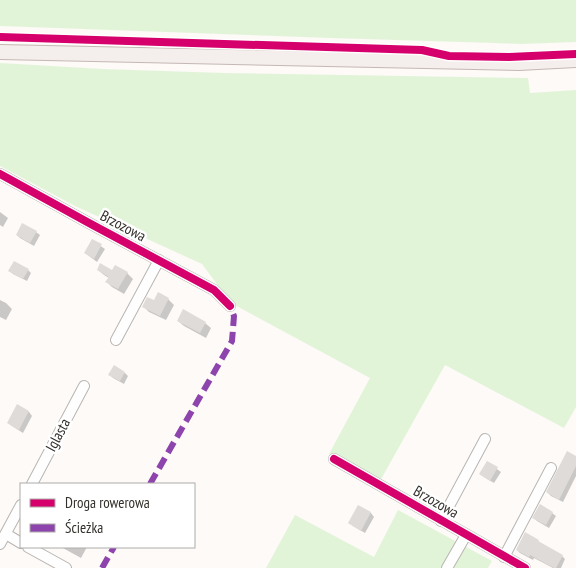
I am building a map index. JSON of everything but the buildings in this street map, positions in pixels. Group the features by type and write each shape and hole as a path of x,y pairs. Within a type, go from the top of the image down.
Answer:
{"main road":[{"path":"0,52 519,63 576,60"}],"street":[{"path":"553,62 576,66"},
{"name":"Brzozowa","path":"0,174 214,290 230,306"},
{"path":"116,340 159,260"},
{"name":"Iglasta","path":"33,483 84,386"},
{"path":"441,521 485,439"},
{"name":"Brzozowa","path":"334,459 525,568"},
{"path":"504,557 552,468"},
{"path":"0,544 20,507"},
{"path":"6,534 20,542"},
{"path":"448,568 466,535"},
{"path":"30,548 66,568"}],"green space":[{"path":"0,0 576,0 576,42 522,44 0,26"},
{"path":"0,63 224,73 528,78 530,93 576,90 576,407 564,428 445,365 380,481 329,454 370,378 231,303 202,264 75,206 0,166"},
{"path":"398,510 492,561 488,568 266,568 295,515 374,557"}],"marked path":[{"path":"151,483 232,341 234,316 230,306"},
{"path":"102,568 113,548"}],"cycle path":[{"path":"0,37 422,50 449,56 509,57 576,54"},
{"path":"0,174 214,290 230,306"},
{"path":"334,459 525,568"}]}
